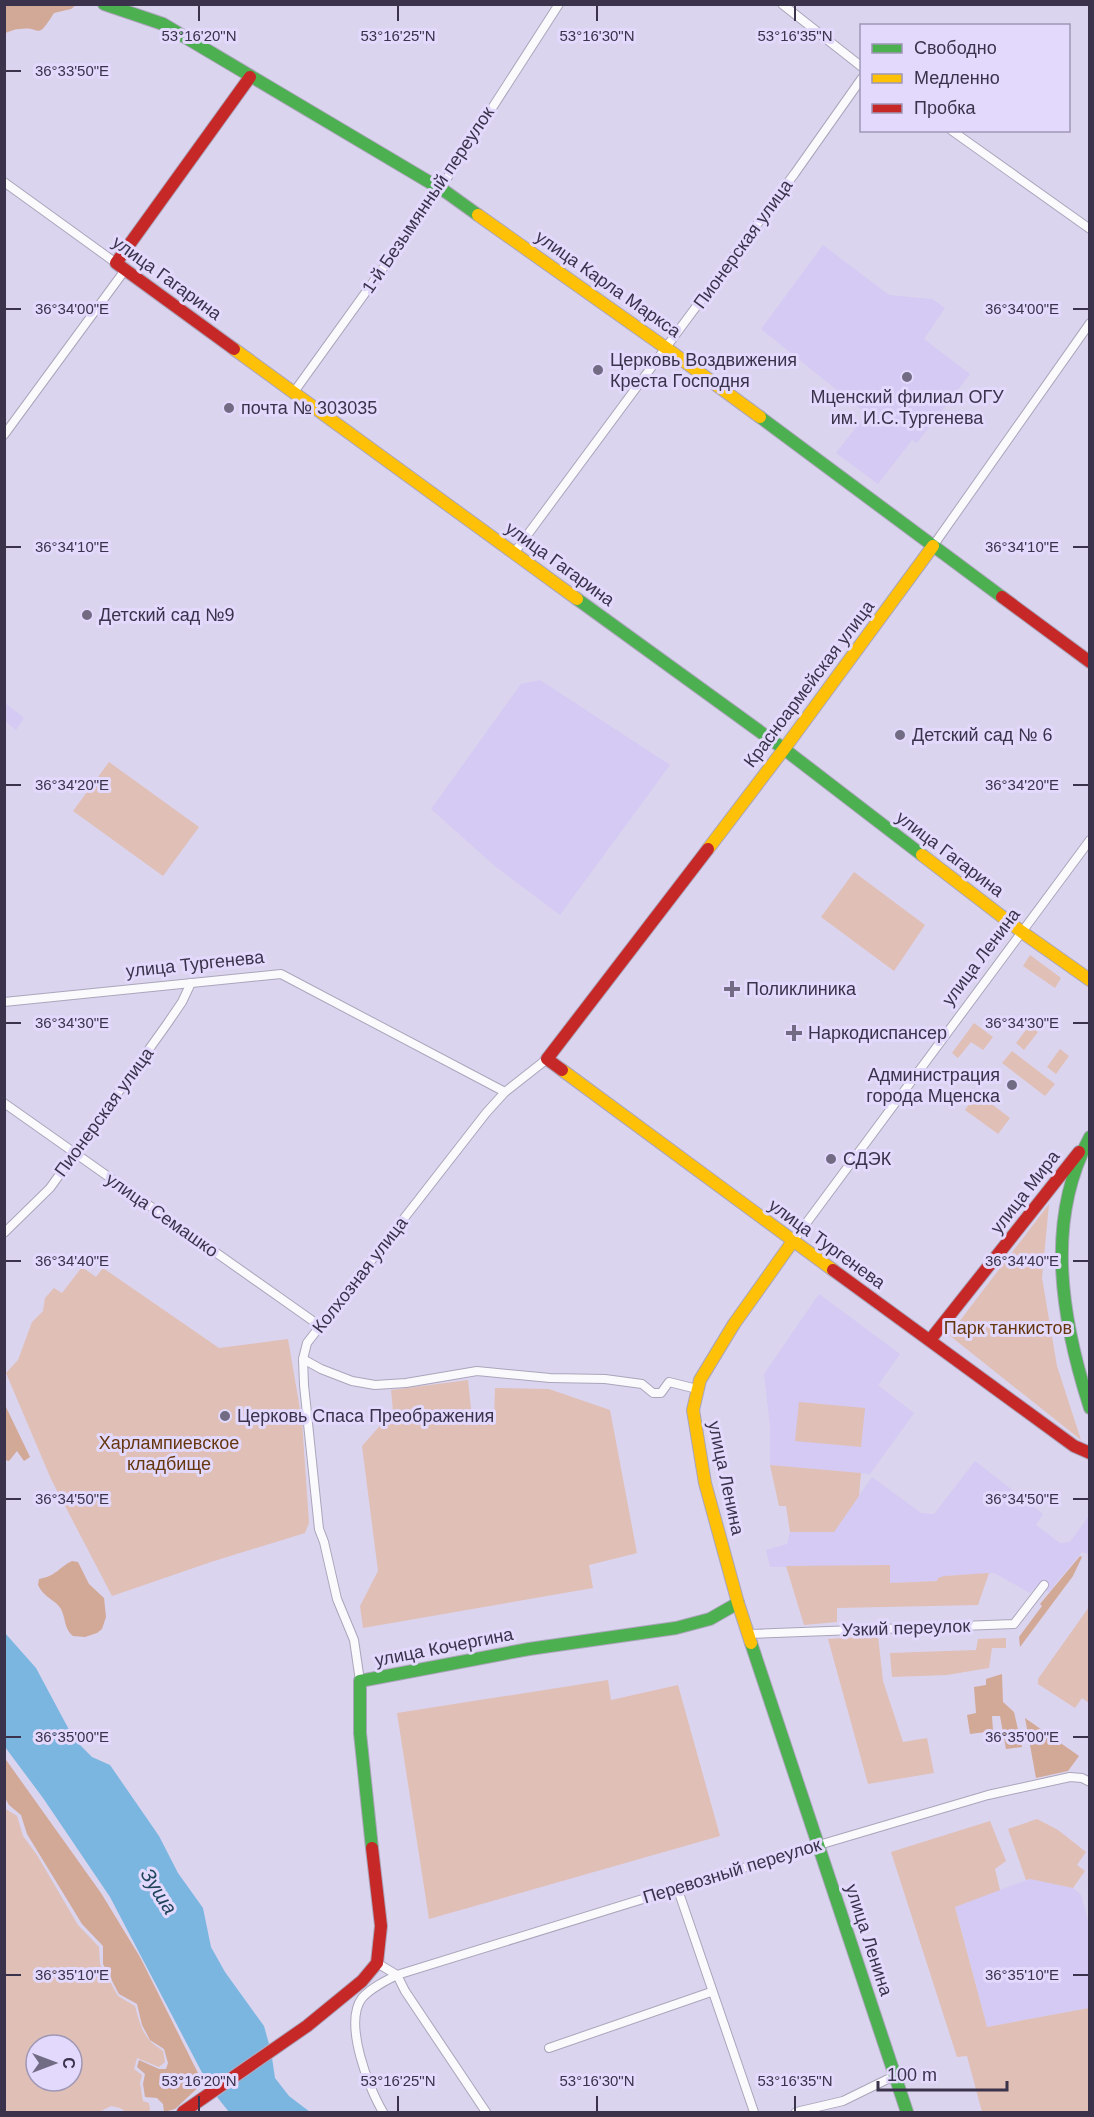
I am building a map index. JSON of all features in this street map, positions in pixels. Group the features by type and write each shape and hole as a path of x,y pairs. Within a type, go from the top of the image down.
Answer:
{"main road":[{"name":"улица Карла Маркса","path":"104,4 163,24 440,189 666,348 1089,663"},
{"path":"120,266 250,77"},
{"name":"улица Гагарина","path":"120,266 784,749 1022,932 1089,980"},
{"name":"Красноармейская улица","path":"547,1059 784,749 933,546"},
{"name":"улица Тургенева","path":"547,1059 1074,1446 1089,1453"},
{"name":"улица Мира","path":"930,1340 1089,1137"},
{"name":"улица Мира","path":"1080,1151 1066,1207 1062,1249 1068,1323 1075,1359 1089,1408"},
{"name":"улица Ленина","path":"793,1241 713,1355 697,1389 693,1410 697,1443 705,1483 738,1604 894,2076 908,2112"},
{"name":"улица Кочергина","path":"377,1963 381,1926 360,1733 360,1681 529,1649 676,1628 710,1619 738,1604"},
{"path":"183,2112 307,2026 362,1981 377,1963"}],"street":[{"name":"1-й Безымянный переулок","path":"294,392 440,189 559,4"},
{"path":"782,4 860,66"},
{"name":"Пионерская улица","path":"514,553 795,173 860,79"},
{"path":"954,132 1089,229"},
{"name":"улица Гагарина","path":"4,182 120,266"},
{"path":"4,435 120,266"},
{"name":"Красноармейская улица","path":"933,546 1089,323"},
{"name":"улица Ленина","path":"793,1241 1089,840"},
{"name":"улица Тургенева","path":"4,1002 281,974 505,1092"},
{"name":"Пионерская улица","path":"4,1233 50,1188 182,1002 191,983"},
{"name":"Колхозная улица","path":"360,1681 354,1640 337,1599 319,1529 304,1386 303,1359 307,1343 486,1113 505,1092 547,1059"},
{"name":"улица Семашко","path":"4,1103 320,1326"},
{"path":"303,1359 352,1381 375,1385 406,1383 477,1371 550,1378 605,1379 642,1384 653,1393 661,1393 669,1382 697,1389"},
{"name":"Узкий переулок","path":"748,1634 1014,1624 1044,1586"},
{"name":"Перевозный переулок","path":"383,2112 377,2103 363,2063 355,2026 356,2013 362,1999 375,1987 397,1975 677,1887 988,1795 1070,1777 1082,1778 1089,1782"},
{"path":"677,1887 711,1992 754,2112"},
{"path":"377,1963 397,1975 405,1991 486,2112"},
{"path":"549,2049 711,1992"},
{"path":"796,2112 843,2101 894,2076"}],"shaded area":[{"path":"76,4 71,9 54,13 41,30 27,28 5,33 4,5"},
{"path":"823,245 889,295 932,299 945,308 924,339 970,374 917,443 912,440 878,484 836,453 864,417 863,411 761,329"},
{"path":"540,680 670,765 560,915 496,867 431,809 521,684"},
{"path":"5,703 24,718 16,730 5,721"},
{"path":"819,1294 900,1354 878,1385 914,1413 870,1474 770,1465 770,1425 764,1374"},
{"path":"5,1405 30,1457 24,1461 17,1451 9,1461 5,1460"},
{"path":"975,1461 1043,1514 1036,1525 1060,1543 1070,1542 1089,1516 1089,1554 1082,1552 1049,1592 1037,1586 1030,1593 994,1573 944,1576 938,1581 890,1583 890,1565 770,1567 766,1550 787,1544 790,1532 834,1532 872,1477 921,1513 934,1514"},
{"path":"1080,1556 1082,1557 1073,1576 1020,1647 1019,1637 1042,1606 1040,1604"},
{"path":"72,1561 78,1562 89,1584 104,1598 106,1617 102,1629 85,1637 73,1636 70,1633 61,1609 43,1593 38,1585 39,1579 54,1574"},
{"path":"1002,1674 1003,1702 1014,1712 1022,1747 1006,1749 1000,1716 992,1716 993,1731 970,1734 967,1715 976,1713 974,1687 986,1685 986,1679"},
{"path":"1025,1718 1079,1756 1068,1771 1036,1778"},
{"path":"4,1757 101,1893 140,1957 203,2083 175,2109 164,2112 163,2104 157,2098 145,2097 143,2084 145,2074 137,2067 139,2060 159,2069 166,2069 168,2063 164,2049 150,2040 142,2025 137,2004 119,1994 103,1964 103,1946 82,1924 27,1834 21,1815 9,1805 5,1798"},
{"path":"1030,1879 1073,1888 1081,1895 1089,1925 1089,2008 987,2027 955,1906"}],"green space":[{"path":"109,762 199,827 163,876 73,811"},
{"path":"854,872 925,925 894,971 821,917"},
{"path":"1030,955 1061,978 1055,988 1023,966"},
{"path":"974,1023 993,1037 983,1050 971,1042 958,1058 952,1053"},
{"path":"1029,1026 1038,1032 1024,1050 1016,1043"},
{"path":"1060,1049 1069,1056 1056,1074 1047,1067"},
{"path":"1012,1051 1055,1084 1045,1096 1002,1063"},
{"path":"977,1093 1010,1118 998,1134 965,1110"},
{"name":"Парк танкистов","path":"1049,1204 1042,1278 1057,1366 1081,1440 949,1335"},
{"name":"Харлампиевское кладбище","path":"82,1267 96,1277 103,1268 219,1348 288,1339 302,1421 309,1523 305,1533 112,1596 51,1479 6,1373 18,1360 32,1322 43,1311 45,1298 54,1288 62,1293"},
{"path":"468,1380 472,1418 494,1418 495,1388 549,1389 610,1410 637,1553 589,1565 593,1588 363,1628 360,1606 378,1571 362,1446 393,1411 391,1390"},
{"path":"799,1402 865,1408 861,1447 795,1441"},
{"path":"770,1465 861,1473 859,1496 834,1532 790,1532 786,1506 779,1506"},
{"path":"890,1565 890,1583 937,1581 938,1578 944,1576 989,1573 978,1605 837,1608 837,1622 804,1625 786,1566"},
{"path":"1089,1607 1089,1703 1082,1698 1075,1708 1038,1684 1038,1679"},
{"path":"878,1636 883,1681 903,1742 927,1738 934,1773 868,1784 828,1639"},
{"path":"1006,1638 1006,1648 992,1648 989,1668 947,1675 892,1677 890,1653 976,1650 978,1639"},
{"path":"608,1680 611,1700 678,1685 720,1836 429,1919 397,1713"},
{"path":"4,1808 17,1816 23,1836 37,1855 78,1925 99,1947 100,1964 118,1996 135,2006 144,2032 151,2042 163,2051 165,2062 159,2067 137,2058 134,2069 142,2075 140,2083 143,2101 149,2103 148,2112 126,2112 111,2106 99,2112 5,2112"},
{"path":"1037,1819 1058,1830 1086,1852 1077,1865 1085,1871 1073,1888 1026,1880 1008,1829"},
{"path":"990,1821 1006,1861 995,1869 1000,1890 955,1907 987,2027 1089,2008 1089,2112 982,2112 967,2056 957,2057 891,1852"}],"water":[{"name":"Зуша","path":"5,1633 36,1668 74,1739 92,1757 110,1765 159,1836 178,1873 203,1908 211,1947 225,1972 264,2026 269,2044 209,2086 110,1897 43,1798 5,1747"},
{"path":"272,2058 275,2078 289,2096 310,2112 229,2112 217,2097"}],"traffic: fast":[{"path":"104,4 163,24 446,192 478,215"},
{"path":"760,417 1002,597"},
{"path":"577,599 784,749 922,855"},
{"path":"1090,1137 1076,1169 1067,1203 1062,1237 1062,1271 1066,1306 1072,1341 1090,1408"},
{"path":"372,1848 360,1733 360,1681 529,1649 676,1628 710,1619 738,1603"},
{"path":"751,1643 907,2112"}],"traffic: slow":[{"path":"478,215 760,417"},
{"path":"234,349 577,599"},
{"path":"708,849 933,546"},
{"path":"922,855 1022,932 1090,980"},
{"path":"562,1070 833,1270"},
{"path":"751,1643 705,1483 693,1410 700,1380 734,1324 793,1241"}],"traffic: jam":[{"path":"234,349 116,263 250,77"},
{"path":"1002,597 1090,662"},
{"path":"562,1070 547,1059 708,849"},
{"path":"930,1340 1079,1152"},
{"path":"833,1270 1074,1446 1090,1453"},
{"path":"183,2112 307,2026 362,1981 377,1963 381,1926 372,1848"}],"place":[{"name":"Церковь Воздвижения Креста Господня","path":"598,370"},
{"name":"Мценский филиал ОГУ им. И.С.Тургенева","path":"907,377"},
{"name":"почта № 303035","path":"229,408"},
{"name":"Детский сад №9","path":"87,615"},
{"name":"Детский сад № 6","path":"900,735"},
{"name":"Поликлиника","path":"732,989"},
{"name":"Наркодиспансер","path":"794,1033"},
{"name":"Администрация города Мценска","path":"1012,1085"},
{"name":"СДЭК","path":"831,1159"},
{"name":"Церковь Спаса Преображения","path":"225,1416"}]}
